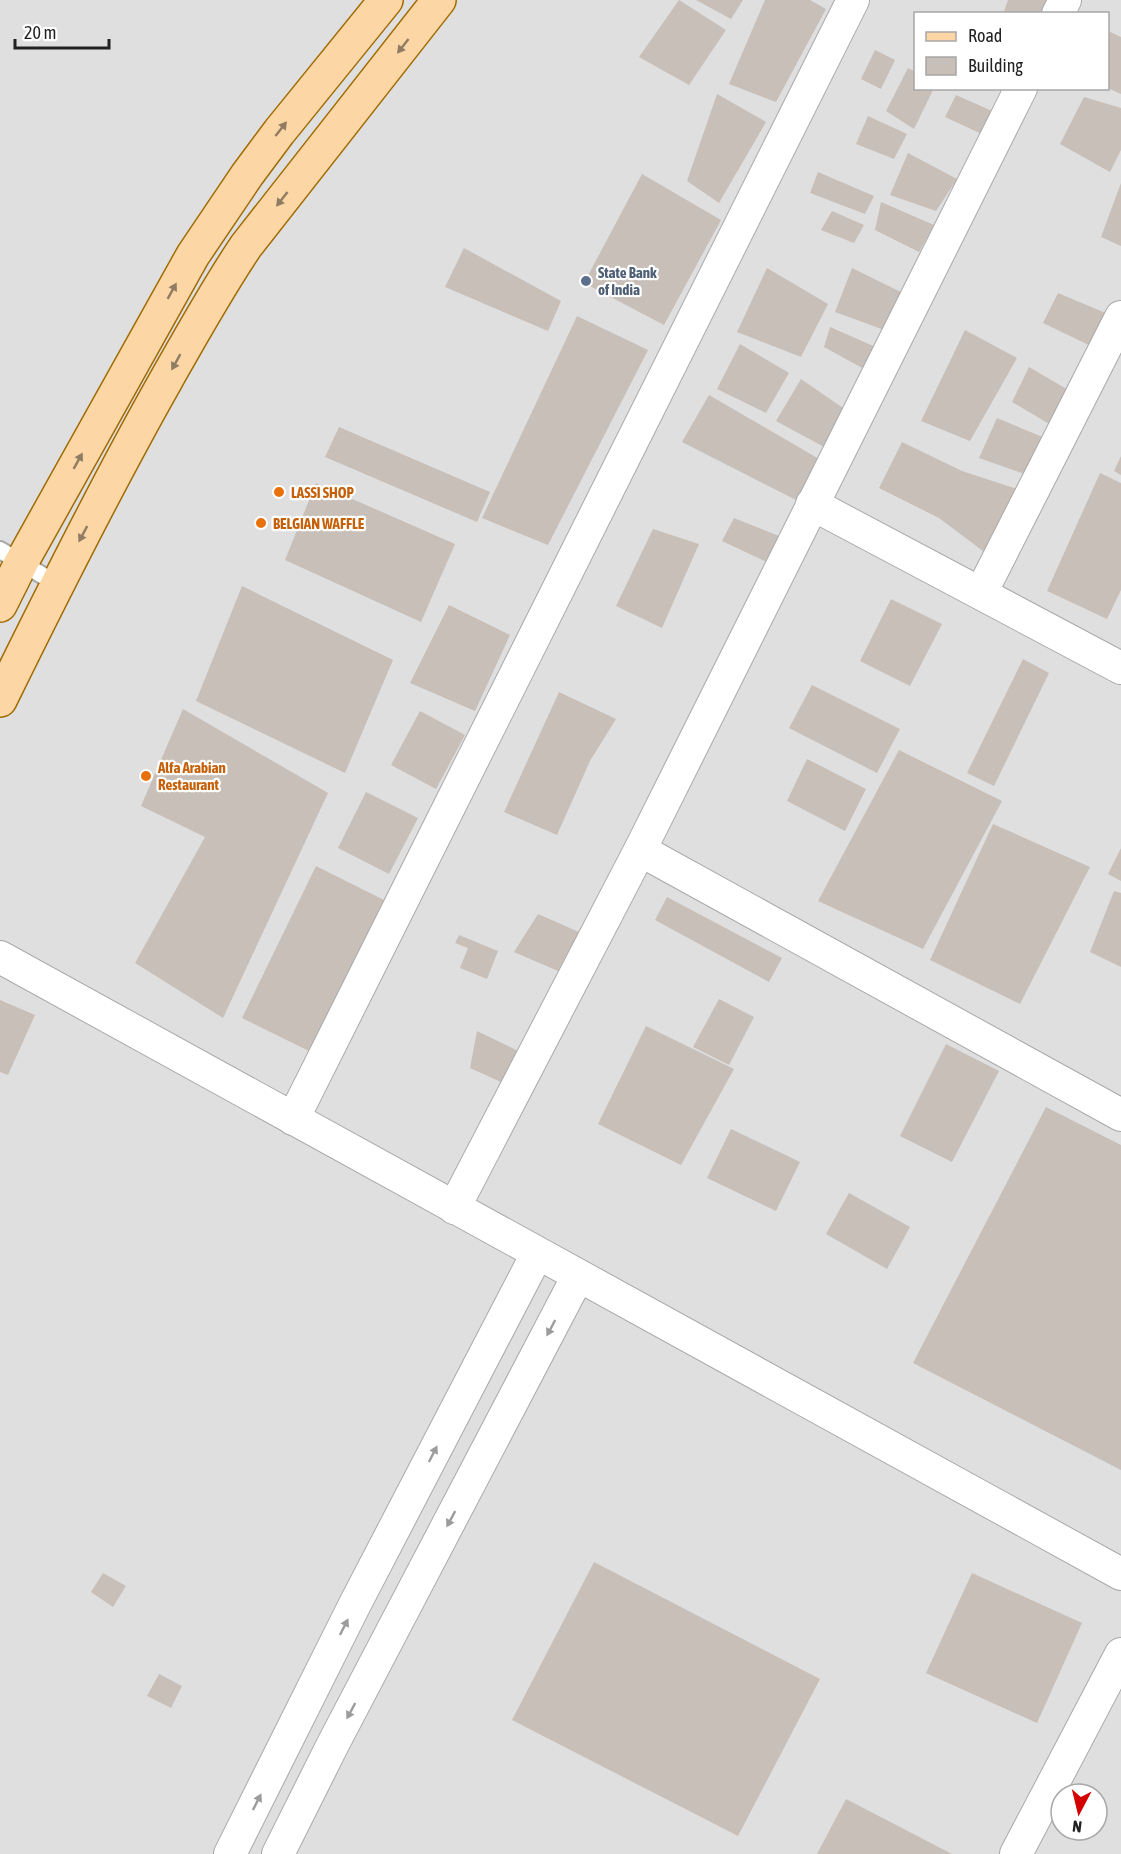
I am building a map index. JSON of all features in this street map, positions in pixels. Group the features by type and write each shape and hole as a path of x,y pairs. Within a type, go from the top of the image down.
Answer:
{"main road":[{"path":"0,605 10,557 193,255 266,149 386,0"},
{"path":"0,700 57,584 135,436 222,281 246,246 439,0"}],"street":[{"path":"293,1119 854,0"},
{"path":"454,1208 640,850 1020,90"},
{"path":"981,593 1121,317"},
{"path":"812,504 1121,668"},
{"path":"640,850 1121,1115"},
{"path":"0,957 1121,1574"},
{"path":"230,1854 354,1606 537,1254"},
{"path":"278,1854 337,1736 578,1276"},
{"path":"1016,1854 1121,1654"}],"lane":[{"path":"10,557 57,584"}],"shaded area":[{"path":"0,0 1121,0 1121,1854 0,1854"}],"building":[{"path":"679,0 726,30 689,85 639,57"},
{"path":"696,0 743,0 731,19"},
{"path":"765,0 810,0 826,9 776,102 729,84"},
{"path":"1008,0 1057,0 1050,12 1004,12"},
{"path":"1109,31 1121,37 1121,94 1109,88"},
{"path":"875,50 895,60 881,89 861,79"},
{"path":"908,68 914,71 914,90 933,90 914,129 886,111"},
{"path":"717,94 766,122 719,203 687,181"},
{"path":"956,95 999,114 986,136 945,117"},
{"path":"1084,97 1121,108 1121,150 1110,172 1060,144"},
{"path":"868,116 907,134 894,159 856,144"},
{"path":"908,153 957,179 936,211 890,195"},
{"path":"818,172 874,196 865,214 810,193"},
{"path":"642,174 721,220 664,325 584,283"},
{"path":"1121,183 1121,246 1101,237"},
{"path":"881,202 934,225 919,252 875,230"},
{"path":"832,211 864,225 854,243 821,230"},
{"path":"464,248 561,301 548,331 445,287"},
{"path":"767,268 828,304 801,357 737,332"},
{"path":"852,268 907,295 887,331 835,312"},
{"path":"1058,293 1120,319 1097,349 1043,323"},
{"path":"577,316 648,350 548,545 482,518"},
{"path":"830,327 878,348 864,369 824,347"},
{"path":"965,330 1017,358 970,441 921,421"},
{"path":"740,344 789,373 766,413 717,389"},
{"path":"1029,367 1070,391 1051,425 1012,402"},
{"path":"801,379 846,410 826,448 776,421"},
{"path":"709,395 819,459 800,502 682,442"},
{"path":"997,418 1045,438 1039,479 979,458"},
{"path":"339,427 490,492 477,522 325,457"},
{"path":"902,442 962,471 1017,489 987,554 939,518 879,488"},
{"path":"1121,456 1121,475 1114,471"},
{"path":"1100,473 1121,483 1121,590 1107,619 1047,591"},
{"path":"316,483 455,544 421,622 285,560"},
{"path":"734,518 779,536 769,563 722,541"},
{"path":"653,529 699,544 662,628 616,606"},
{"path":"242,586 393,660 345,773 196,701"},
{"path":"891,599 942,624 910,686 860,661"},
{"path":"449,605 510,635 475,711 410,683"},
{"path":"1023,659 1049,673 994,786 967,773"},
{"path":"812,685 900,729 877,773 789,728"},
{"path":"559,692 616,719 590,761 557,835 504,812"},
{"path":"183,709 328,793 223,1018 135,963 205,837 141,806"},
{"path":"420,711 465,735 436,789 391,765"},
{"path":"899,750 1002,801 923,949 818,901"},
{"path":"807,759 866,789 845,831 787,801"},
{"path":"366,792 418,818 389,874 338,848"},
{"path":"993,824 1090,867 1020,1004 930,960"},
{"path":"1121,848 1121,881 1108,874"},
{"path":"316,866 386,901 311,1052 242,1018"},
{"path":"1114,891 1121,893 1121,967 1090,952"},
{"path":"667,897 782,958 769,982 655,920"},
{"path":"538,914 579,932 558,971 514,952"},
{"path":"459,935 498,951 487,979 460,968 468,948 455,943"},
{"path":"719,999 754,1017 729,1065 693,1047"},
{"path":"0,1000 35,1015 8,1075 0,1072"},
{"path":"646,1026 734,1069 681,1165 598,1124"},
{"path":"477,1031 518,1051 501,1082 470,1068"},
{"path":"946,1044 999,1071 952,1162 900,1136"},
{"path":"1046,1107 1121,1145 1121,1470 913,1363"},
{"path":"731,1129 800,1162 776,1211 707,1178"},
{"path":"849,1193 910,1227 887,1269 826,1234"},
{"path":"594,1562 820,1679 738,1836 512,1720"},
{"path":"103,1573 126,1586 113,1607 91,1592"},
{"path":"972,1573 1082,1623 1037,1723 926,1673"},
{"path":"159,1674 182,1686 171,1708 147,1696"},
{"path":"846,1799 952,1854 817,1854"}],"place":[{"name":"State Bank of India","path":"586,281"},
{"name":"LASSI SHOP","path":"279,492"},
{"name":"BELGIAN WAFFLE","path":"261,523"},
{"name":"Alfa Arabian Restaurant","path":"146,776"}]}
